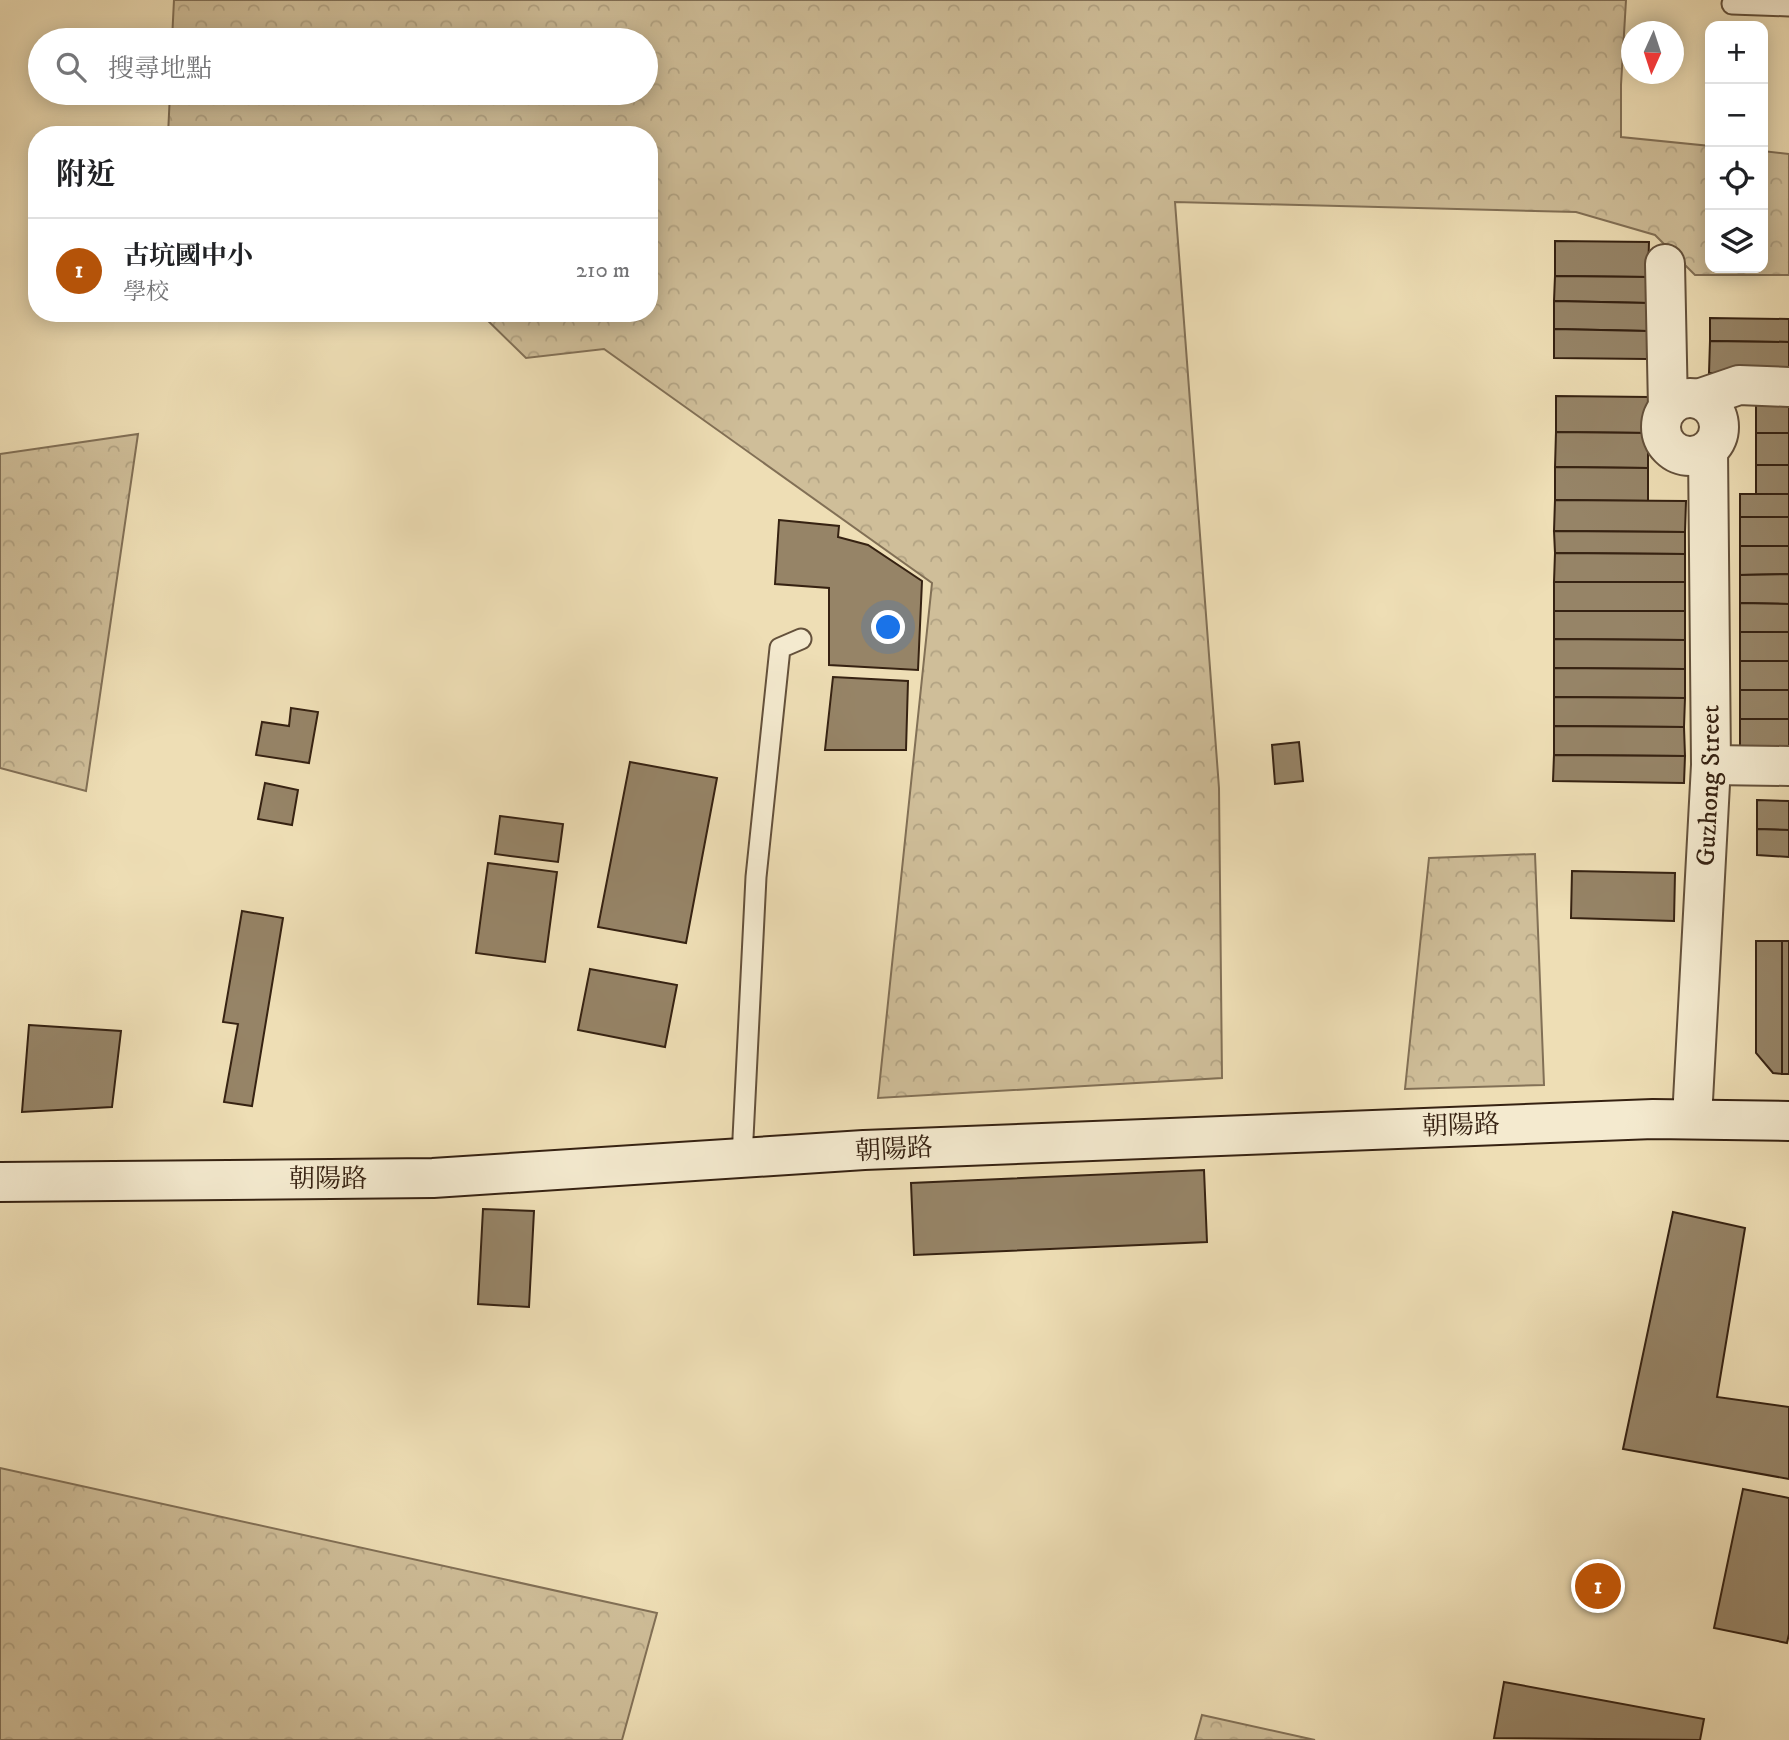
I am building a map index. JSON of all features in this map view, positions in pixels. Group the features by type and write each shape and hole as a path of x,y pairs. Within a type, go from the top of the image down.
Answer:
{"main road":[{"path":"1665,264 1683,404 1739,385 1789,387"},
{"name":"Guzhong Street","path":"1683,404 1664,416 1662,434 1672,450 1690,456 1708,450 1711,765 1692,1119"},
{"path":"1711,765 1789,766"},
{"name":"朝陽路","path":"0,1182 433,1178 864,1150 1654,1119 1789,1121"}],"lane":[{"path":"1731,4 1789,6"},
{"path":"742,1158 756,877 780,648 801,639"}],"green space":[{"path":"174,0 1626,0 1625,21 1621,21 1621,137 1705,145 1705,273 1768,273 1768,152 1789,154 1789,275 1695,275 1655,235 1576,212 1175,202 1219,788 1222,1078 878,1098 932,583 604,349 526,358 489,322 658,322 658,126 168,126 169,105 658,105 658,28 173,28"},
{"path":"138,434 86,791 0,768 0,454"},
{"path":"1535,854 1544,1085 1405,1089 1429,858"},
{"path":"0,1468 657,1613 622,1740 0,1740"},
{"path":"1202,1715 1315,1740 1195,1740"}],"building":[{"path":"1555,241 1649,242 1648,277 1555,276"},
{"path":"1555,276 1648,277 1648,303 1554,301"},
{"path":"1554,301 1648,303 1647,331 1554,329"},
{"path":"1710,318 1789,319 1789,342 1710,341"},
{"path":"1554,329 1647,331 1647,359 1554,358"},
{"path":"1710,341 1789,342 1789,373 1709,373"},
{"path":"1556,396 1649,397 1648,433 1556,432"},
{"path":"1756,404 1789,404 1789,433 1756,433"},
{"path":"1556,432 1648,433 1648,468 1555,467"},
{"path":"1756,433 1789,433 1789,465 1756,465"},
{"path":"1756,465 1789,465 1789,494 1756,494"},
{"path":"1555,467 1648,468 1648,501 1555,500"},
{"path":"1740,494 1789,494 1789,517 1740,517"},
{"path":"1555,500 1686,501 1685,532 1554,531"},
{"path":"1740,517 1789,517 1789,546 1740,546"},
{"path":"779,520 839,526 838,537 868,545 922,581 918,670 829,665 829,588 775,584"},
{"path":"1554,531 1685,532 1685,554 1555,553"},
{"path":"1740,546 1789,546 1789,574 1740,575"},
{"path":"1555,553 1685,554 1685,582 1554,582"},
{"path":"1789,574 1789,604 1740,603 1740,575"},
{"path":"1554,582 1685,582 1685,611 1554,611"},
{"path":"1740,603 1789,604 1789,632 1740,632"},
{"path":"1554,611 1685,611 1685,640 1554,639"},
{"path":"1740,632 1789,632 1789,661 1740,661"},
{"path":"1554,639 1685,640 1685,669 1554,668"},
{"path":"1740,661 1789,661 1789,690 1740,690"},
{"path":"1554,668 1685,669 1685,698 1554,697"},
{"path":"833,677 908,681 906,750 825,750"},
{"path":"1740,690 1789,690 1789,719 1740,719"},
{"path":"1554,697 1685,698 1684,727 1554,726"},
{"path":"291,708 318,712 309,763 256,755 262,722 289,726"},
{"path":"1740,719 1789,719 1789,746 1740,746"},
{"path":"1554,726 1684,727 1685,756 1554,755"},
{"path":"1299,742 1303,781 1275,784 1272,745"},
{"path":"1554,755 1685,756 1684,783 1553,781"},
{"path":"630,762 717,778 686,943 598,927"},
{"path":"265,783 298,790 292,825 258,819"},
{"path":"1757,800 1789,801 1789,830 1757,829"},
{"path":"500,816 563,824 558,862 495,854"},
{"path":"1757,829 1789,830 1789,857 1757,855"},
{"path":"488,863 557,872 545,962 476,953"},
{"path":"1572,871 1675,873 1674,921 1571,918"},
{"path":"242,911 283,918 252,1106 224,1102 238,1024 223,1022"},
{"path":"1756,941 1782,941 1782,1074 1773,1073 1756,1053"},
{"path":"1782,941 1789,941 1789,1074 1782,1074"},
{"path":"590,969 677,985 665,1047 578,1030"},
{"path":"29,1025 121,1031 112,1107 22,1112"},
{"path":"1204,1170 1207,1242 914,1255 911,1183"},
{"path":"483,1209 534,1211 529,1307 478,1304"},
{"path":"1673,1212 1745,1228 1717,1397 1789,1407 1789,1479 1623,1449"},
{"path":"1743,1489 1789,1498 1787,1643 1714,1628"},
{"path":"1504,1682 1704,1719 1700,1740 1494,1738"}],"place":[{"name":"古坑國中小","path":"1598,1586"}]}
